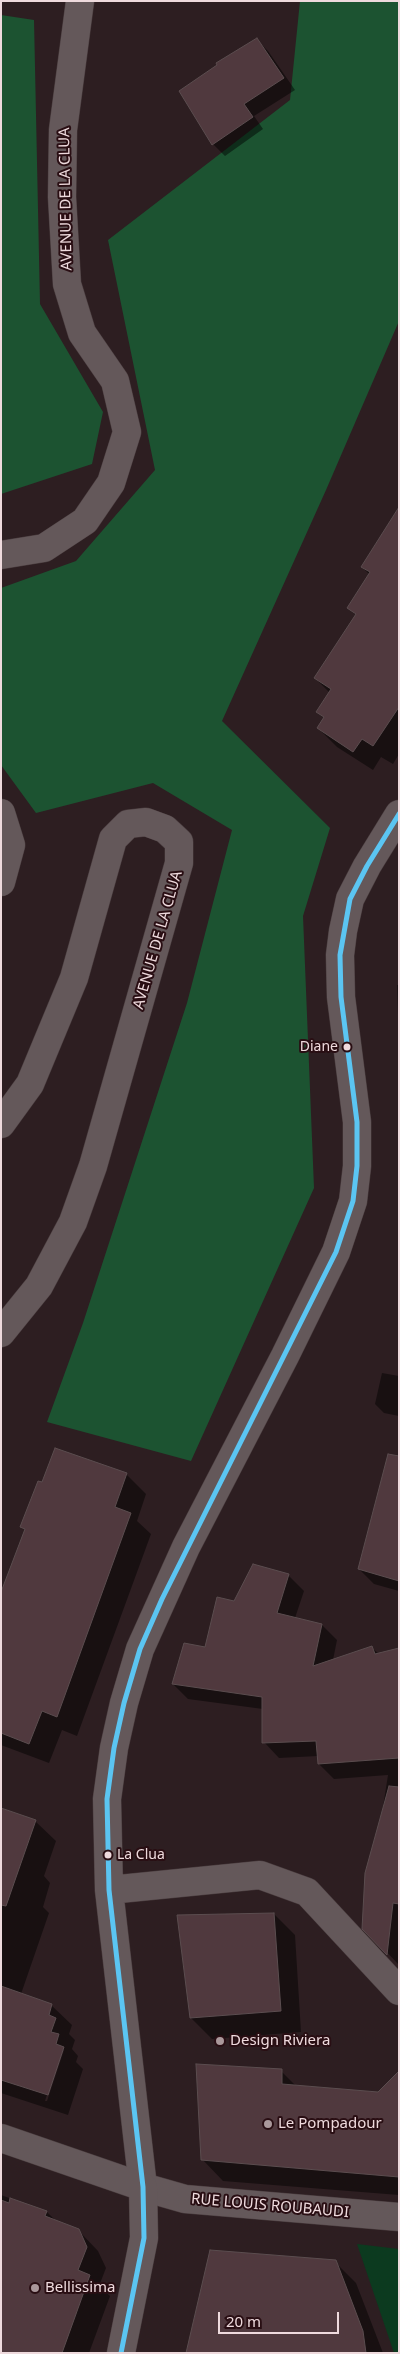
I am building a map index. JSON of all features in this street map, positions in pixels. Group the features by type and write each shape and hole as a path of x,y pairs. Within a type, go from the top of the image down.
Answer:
{"street":[{"name":"AVENUE DE LA CLUA","path":"1,555 44,548 85,521 111,483 127,432 115,381 82,333 67,284 62,197 64,130 80,1"},
{"path":"1,813 12,845 1,882"},
{"path":"122,2353 144,2238 143,2187 110,1890 107,1798 120,1721 140,1649 182,1555 286,1356 336,1252 353,1201 357,1166 357,1122 342,997 342,939 350,899 367,866 399,814"},
{"name":"AVENUE DE LA CLUA","path":"1,1124 30,1084 74,978 113,839 128,824 146,822 165,829 178,842 180,863 93,1166 73,1222 39,1286 1,1332"},
{"path":"110,1890 260,1875 307,1892 399,1990"},
{"path":"1,2138 143,2187"},
{"name":"RUE LOUIS ROUBAUDI","path":"143,2187 185,2199 399,2217"}],"green space":[{"path":"300,1 399,1 399,321 326,490 222,721 330,828 303,916 314,1188 191,1461 47,1422 83,1323 187,1003 232,830 153,783 36,813 1,765 1,588 76,561 155,470 108,240 290,100"},
{"path":"1,15 34,20 40,304 103,412 92,464 1,494"},
{"path":"357,2244 399,2249 399,2353 394,2353"}],"building":[{"path":"257,38 284,78 244,104 253,117 212,145 179,91 217,65 216,63"},
{"path":"399,507 399,707 373,746 362,739 353,752 317,728 324,717 316,712 331,689 314,678 356,614 347,608 370,572 361,567"},
{"path":"55,1448 127,1473 115,1507 131,1513 57,1717 42,1711 29,1744 1,1733 1,1592 25,1529 20,1527 38,1481 42,1482"},
{"path":"388,1454 399,1456 399,1581 358,1569"},
{"path":"253,1564 289,1574 277,1613 322,1624 313,1666 372,1646 375,1654 399,1648 399,1758 318,1764 316,1741 262,1743 262,1697 172,1684 184,1643 205,1647 217,1597 234,1601"},
{"path":"389,1786 399,1787 399,1904 393,1903 387,1955 362,1929 365,1873"},
{"path":"1,1808 36,1820 6,1906 1,1905"},
{"path":"274,1913 281,2011 190,2018 177,1915"},
{"path":"1,1986 52,2004 49,2015 56,2018 51,2032 59,2034 56,2044 64,2047 48,2095 1,2080"},
{"name":"Le Pompadour","path":"196,2064 282,2069 282,2084 378,2092 399,2071 399,2177 201,2160"},
{"name":"Bellissima","path":"10,2198 47,2211 45,2216 79,2229 87,2247 78,2270 90,2275 62,2353 1,2353 1,2200 9,2203"},
{"path":"210,2250 336,2260 363,2331 366,2353 186,2353"}],"transit line":[{"path":"121,2353 144,2238 143,2187 109,1890 107,1799 114,1748 124,1703 140,1649 162,1599 336,1252 353,1201 357,1166 357,1122 341,997 340,955 350,899 367,866 399,814"}],"place":[{"name":"Diane","path":"347,1047"},
{"name":"La Clua","path":"108,1855"},
{"name":"Design Riviera","path":"220,2041"},
{"name":"Le Pompadour","path":"268,2124"},
{"name":"Bellissima","path":"35,2288"}]}
